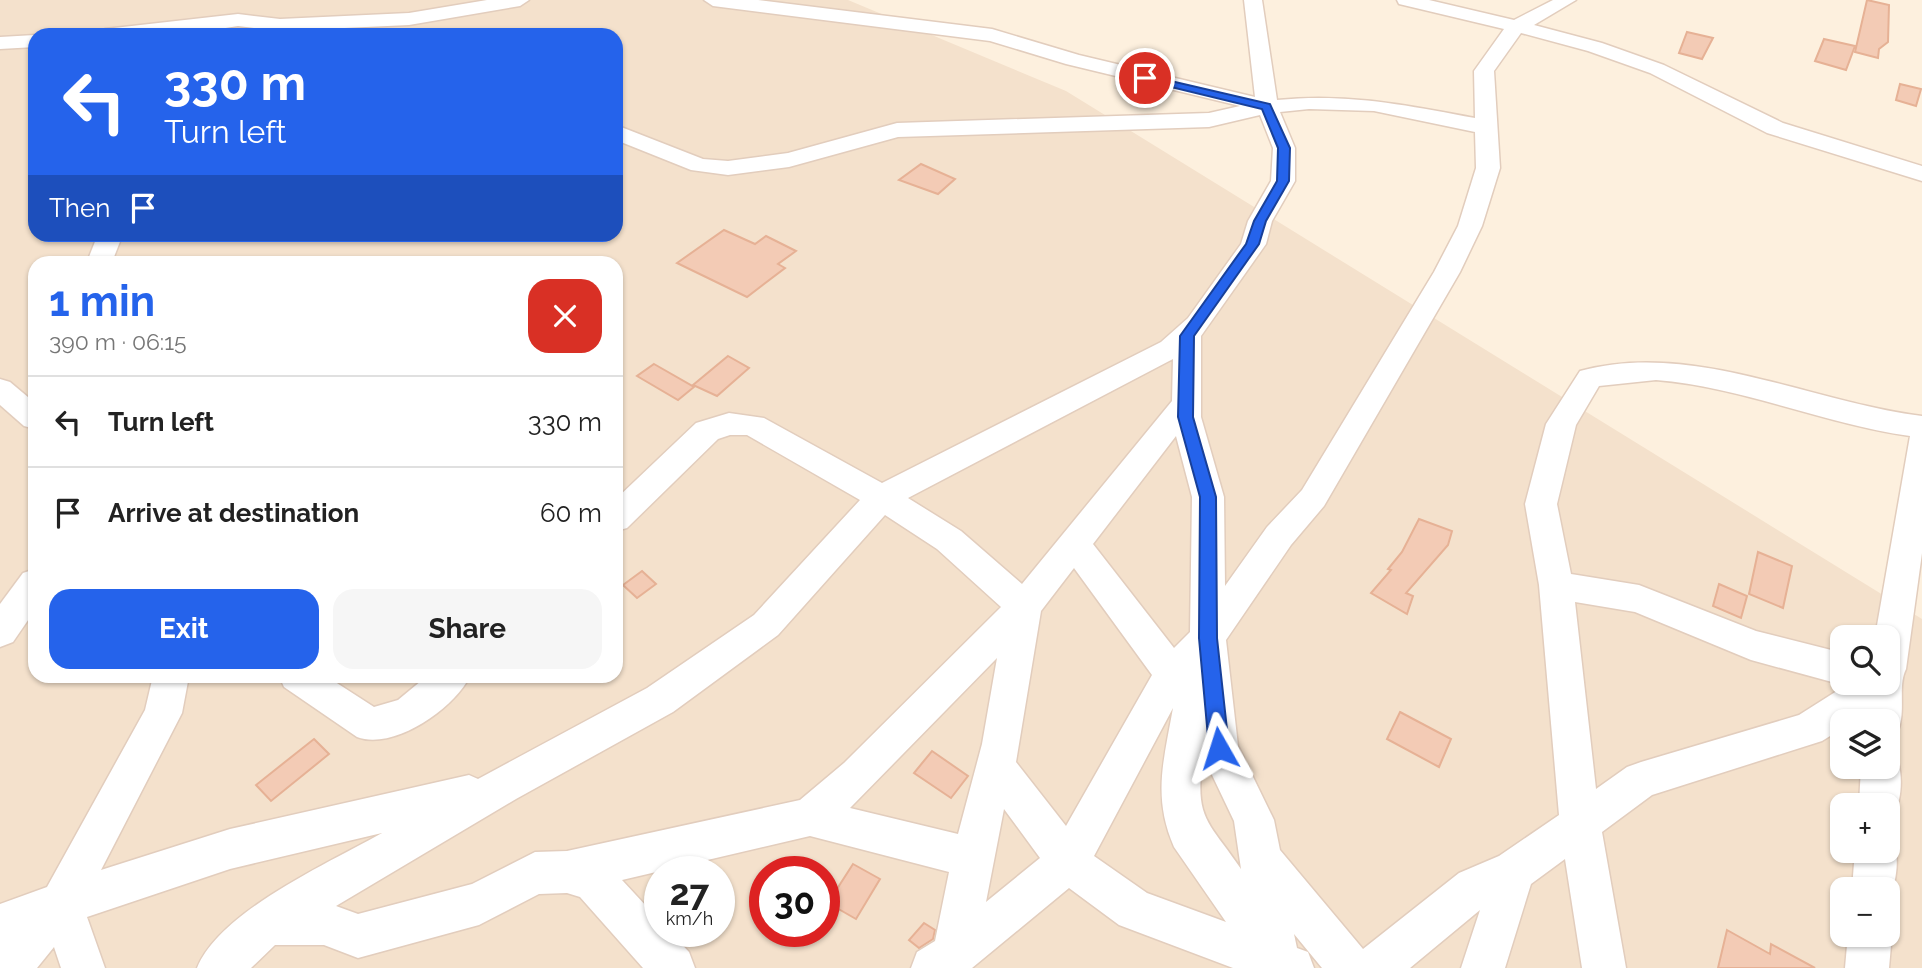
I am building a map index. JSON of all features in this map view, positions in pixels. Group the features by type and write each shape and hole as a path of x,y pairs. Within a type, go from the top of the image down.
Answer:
{"street":[{"path":"175,28 237,20 280,24 408,19 520,0"},
{"path":"713,0 992,35 1073,61 1267,107"},
{"path":"219,968 267,923 502,786 660,700 766,625 882,498 1171,348 1187,336 1253,244 1260,221 1283,181 1284,148 1267,107 1254,0"},
{"path":"1406,0 1438,4 1515,27 1553,33 1658,69 1747,117 1922,174"},
{"path":"944,961 1068,862 1183,688 1208,638 1279,536 1313,498 1447,272 1470,226 1488,167 1484,71 1515,27 1567,0"},
{"path":"0,43 28,41"},
{"path":"623,135 699,165 728,168 789,160 897,130 1209,120 1267,107 1309,103 1374,105 1486,127"},
{"path":"1187,336 1186,417 1208,497 1208,638 1219,748"},
{"path":"1604,968 1580,824 1556,585 1541,503 1561,424 1590,378 1662,370 1835,410 1879,423 1922,427"},
{"path":"0,389 28,413"},
{"path":"810,817 858,776 1024,607 1186,402"},
{"path":"623,512 707,431 729,424 753,425 882,498 949,540 1024,607"},
{"path":"1895,625 1922,441"},
{"path":"1074,543 1183,688 1219,748 1254,820 1282,967"},
{"path":"1556,585 1639,599 1751,645 1830,666"},
{"path":"0,632 28,593"},
{"path":"944,961 995,765 1024,607"},
{"path":"9,968 61,904 163,713 169,683"},
{"path":"307,683 370,726 410,713 444,683"},
{"path":"1183,688 1179,788 1188,833 1219,873 1282,967"},
{"path":"1376,968 1474,888 1514,872 1641,780 1809,729 1864,695"},
{"path":"995,765 1068,862 1134,910 1282,967"},
{"path":"0,927 61,904 230,849 502,786"},
{"path":"267,923 324,923 358,936 480,904 535,873 567,872 810,817 972,858"},
{"path":"1260,859 1350,968"},
{"path":"567,872 593,880 673,968"},
{"path":"1483,968 1514,872"},
{"path":"61,904 83,968"},
{"path":"1867,968 1869,947"}],"shaded area":[{"path":"0,0 848,0 1066,91 1922,619 1922,968 0,968"}],"building":[{"path":"1867,0 1889,5 1888,42 1879,49 1878,58 1855,52"},
{"path":"1687,32 1713,38 1702,59 1679,53"},
{"path":"1824,39 1855,46 1846,70 1815,61"},
{"path":"1900,84 1921,89 1916,106 1896,100"},
{"path":"921,164 955,179 938,194 899,180"},
{"path":"724,230 755,244 766,236 796,251 778,264 785,268 747,297 677,263"},
{"path":"728,356 749,368 717,396 693,385"},
{"path":"654,364 694,387 678,400 637,376"},
{"path":"1419,519 1452,531 1448,545 1406,593 1413,596 1407,614 1371,593 1391,570 1388,569 1402,552"},
{"path":"1758,552 1792,566 1783,608 1749,594"},
{"path":"642,571 656,584 637,598 623,585"},
{"path":"1719,584 1747,596 1741,618 1713,606"},
{"path":"1400,712 1451,739 1439,767 1387,739"},
{"path":"314,739 329,754 271,801 256,785"},
{"path":"932,751 968,776 951,798 914,773"},
{"path":"853,864 880,879 856,919 840,910 840,884"},
{"path":"924,923 935,930 933,939 919,948 909,940"},
{"path":"1727,930 1770,954 1771,944 1815,968 1718,968"}],"route":[{"path":"1145,78 1267,107 1284,148 1283,181 1260,221 1253,244 1187,336 1186,417 1208,497 1208,638 1219,748"}]}
